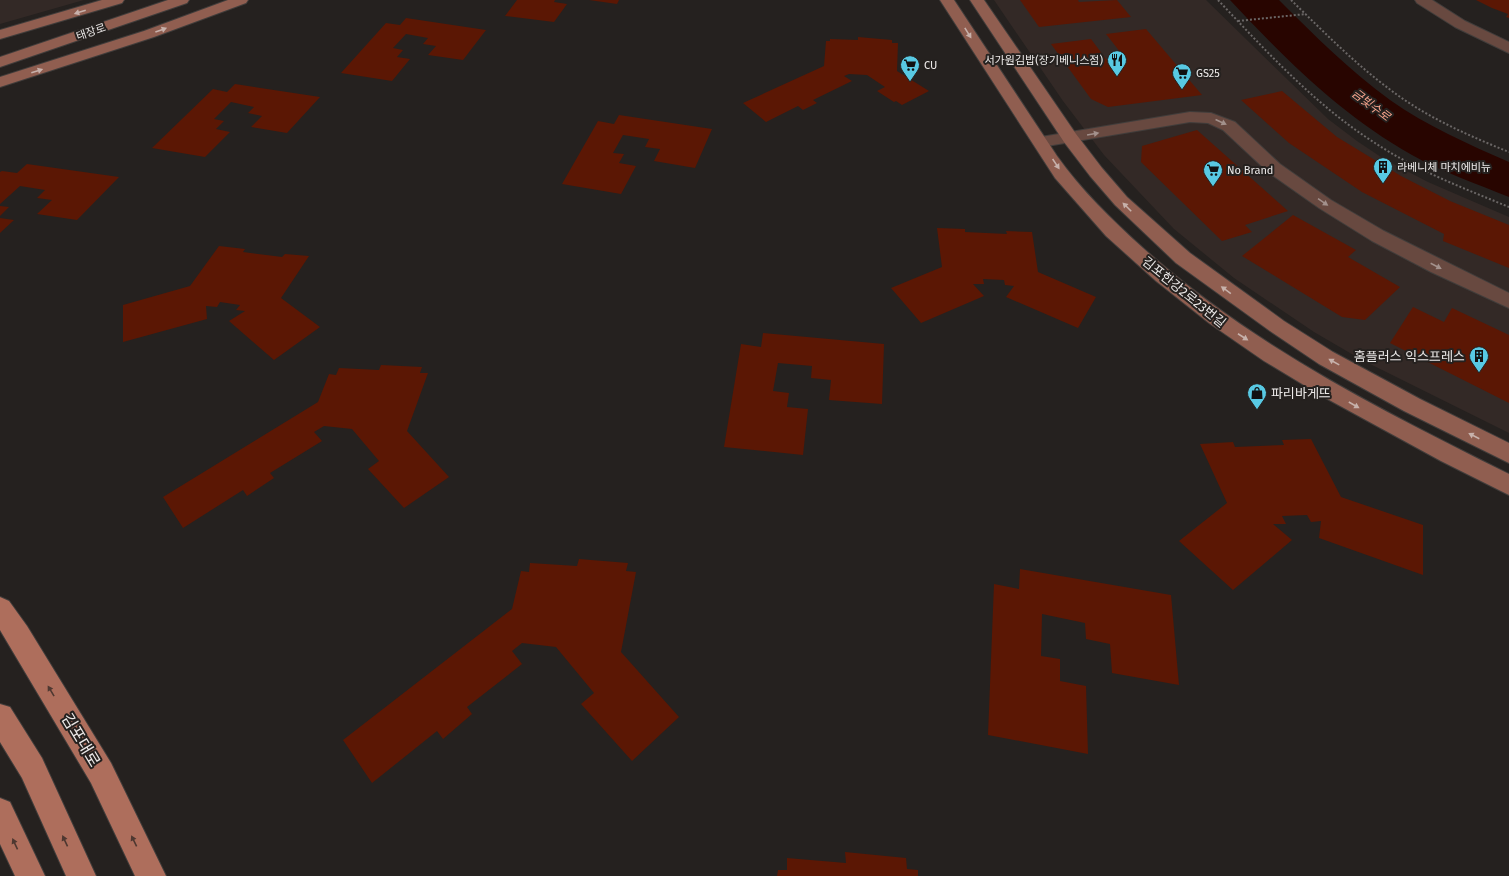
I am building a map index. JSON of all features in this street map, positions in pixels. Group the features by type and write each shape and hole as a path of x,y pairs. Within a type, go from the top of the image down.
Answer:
{"main road":[{"name":"김포대로","path":"0,609 18,635 101,773 151,876"},
{"path":"0,717 32,768 81,876"},
{"path":"0,812 30,876"}],"street":[{"path":"0,35 117,0"},
{"name":"태장로","path":"0,47 150,0"},
{"name":"태장로","path":"0,62 182,0"},
{"path":"0,82 150,34 241,0"},
{"name":"김포한강2로23번길","path":"947,0 972,41 1066,180 1097,215 1128,246 1164,278 1196,304 1236,333 1304,376 1382,421 1509,485"},
{"name":"김포한강2로23번길","path":"977,0 1070,138 1101,178 1150,230 1182,258 1240,300 1326,358 1412,405 1509,454"},
{"path":"1422,0 1460,24 1509,48"},
{"path":"1041,142 1190,117 1211,118 1229,126 1274,168 1325,204 1398,246 1509,301"}],"path":[{"path":"1218,0 1238,22 1307,90 1360,134 1420,167 1509,207"},
{"path":"1291,0 1358,63 1402,98 1441,121 1509,152"},
{"path":"1238,22 1306,14"}],"shaded area":[{"path":"0,0 84,0 0,24"},
{"path":"994,0 1206,0 1328,119 1357,141 1384,159 1428,182 1509,217 1509,433 1362,360 1314,332 1234,278 1174,229 1104,155 1063,101"}],"water":[{"name":"금빛수로","path":"1230,0 1279,0 1347,65 1390,100 1433,126 1509,162 1509,197 1435,167 1386,140 1315,85 1271,43"}],"building":[{"path":"517,0 555,0 554,2 567,4 554,22 505,16"},
{"path":"589,0 619,0 617,4"},
{"path":"1020,0 1078,0 1079,2 1117,0 1131,17 1039,27"},
{"path":"1476,0 1509,0 1509,18 1506,17 1508,14"},
{"path":"406,18 486,30 463,60 428,55 436,46 423,44 428,38 406,34 393,48 403,50 397,57 410,59 392,81 341,73 386,23 400,25"},
{"path":"1146,29 1202,95 1108,107 1091,99 1051,44 1091,39 1106,59 1124,57 1106,34"},
{"path":"858,37 892,40 892,43 898,43 897,71 929,91 902,105 896,101 894,102 877,91 885,87 867,75 849,74 844,76 852,81 813,100 817,103 803,110 798,106 766,122 743,103 824,66 826,41 830,41 830,39 858,40"},
{"path":"235,84 320,97 287,133 251,127 262,116 248,113 254,107 231,102 214,119 224,121 216,129 230,132 205,157 152,148 213,89 227,92"},
{"name":"라베니체 마치에비뉴","path":"1282,91 1337,137 1401,176 1450,201 1509,225 1509,268 1443,241 1444,234 1362,192 1289,143 1241,100"},
{"path":"619,115 712,129 695,168 654,161 660,149 645,147 649,139 623,135 613,153 624,154 619,163 636,166 621,194 562,184 598,121 614,124"},
{"name":"No Brand","path":"1197,130 1288,211 1245,225 1252,232 1222,241 1141,162 1142,146"},
{"path":"27,164 119,177 77,220 37,214 52,200 37,198 45,190 20,186 0,204 0,172 17,173"},
{"path":"0,206 9,207 0,216"},
{"path":"1293,215 1356,250 1348,257 1400,287 1365,320 1342,317 1242,256"},
{"path":"0,218 14,220 0,233"},
{"path":"937,228 965,229 965,232 1007,234 1006,231 1032,232 1038,272 1096,297 1078,328 1006,297 1014,286 1005,285 1004,280 983,279 984,284 973,284 984,296 921,323 891,288 942,267"},
{"path":"219,246 245,249 243,252 282,257 285,254 309,256 281,298 320,327 274,360 229,321 245,311 236,310 240,305 220,302 217,307 206,306 207,319 123,342 123,305 190,286"},
{"name":"홈플러스 익스프레스","path":"1413,307 1444,322 1452,308 1509,335 1509,403 1390,343"},
{"path":"763,333 884,344 882,404 829,400 831,380 811,378 812,366 778,363 773,391 789,393 787,407 808,409 803,455 724,447 741,344 761,347"},
{"path":"381,365 422,367 420,373 428,373 407,431 449,477 404,508 368,469 379,461 352,429 324,426 314,432 322,441 270,473 274,478 247,496 243,490 183,528 163,497 318,402 329,374 336,375 339,368 379,370"},
{"path":"1311,439 1341,497 1423,525 1423,575 1319,538 1321,521 1311,522 1307,515 1282,516 1286,524 1273,524 1292,540 1233,590 1179,541 1227,503 1200,444 1233,442 1235,447 1284,445 1282,440"},
{"path":"579,559 628,563 626,571 636,572 621,652 679,717 632,761 581,704 594,693 556,647 522,643 512,651 522,664 467,707 472,714 443,739 437,731 372,783 343,740 512,609 521,571 529,572 530,563 577,566"},
{"path":"1020,569 1171,595 1179,685 1112,673 1110,644 1086,639 1085,623 1042,614 1041,656 1060,659 1060,681 1086,686 1088,754 988,735 994,584 1019,589"},
{"path":"845,852 906,858 907,869 918,870 918,876 777,876 778,870 787,870 787,858 846,863"}],"place":[{"name":"서가원김밥(장기베니스점)","path":"1117,77"},
{"name":"CU","path":"910,82"},
{"name":"GS25","path":"1182,90"},
{"name":"라베니체 마치에비뉴","path":"1383,184"},
{"name":"No Brand","path":"1213,187"},
{"name":"홈플러스 익스프레스","path":"1479,373"},
{"name":"파리바게뜨","path":"1257,410"}]}
